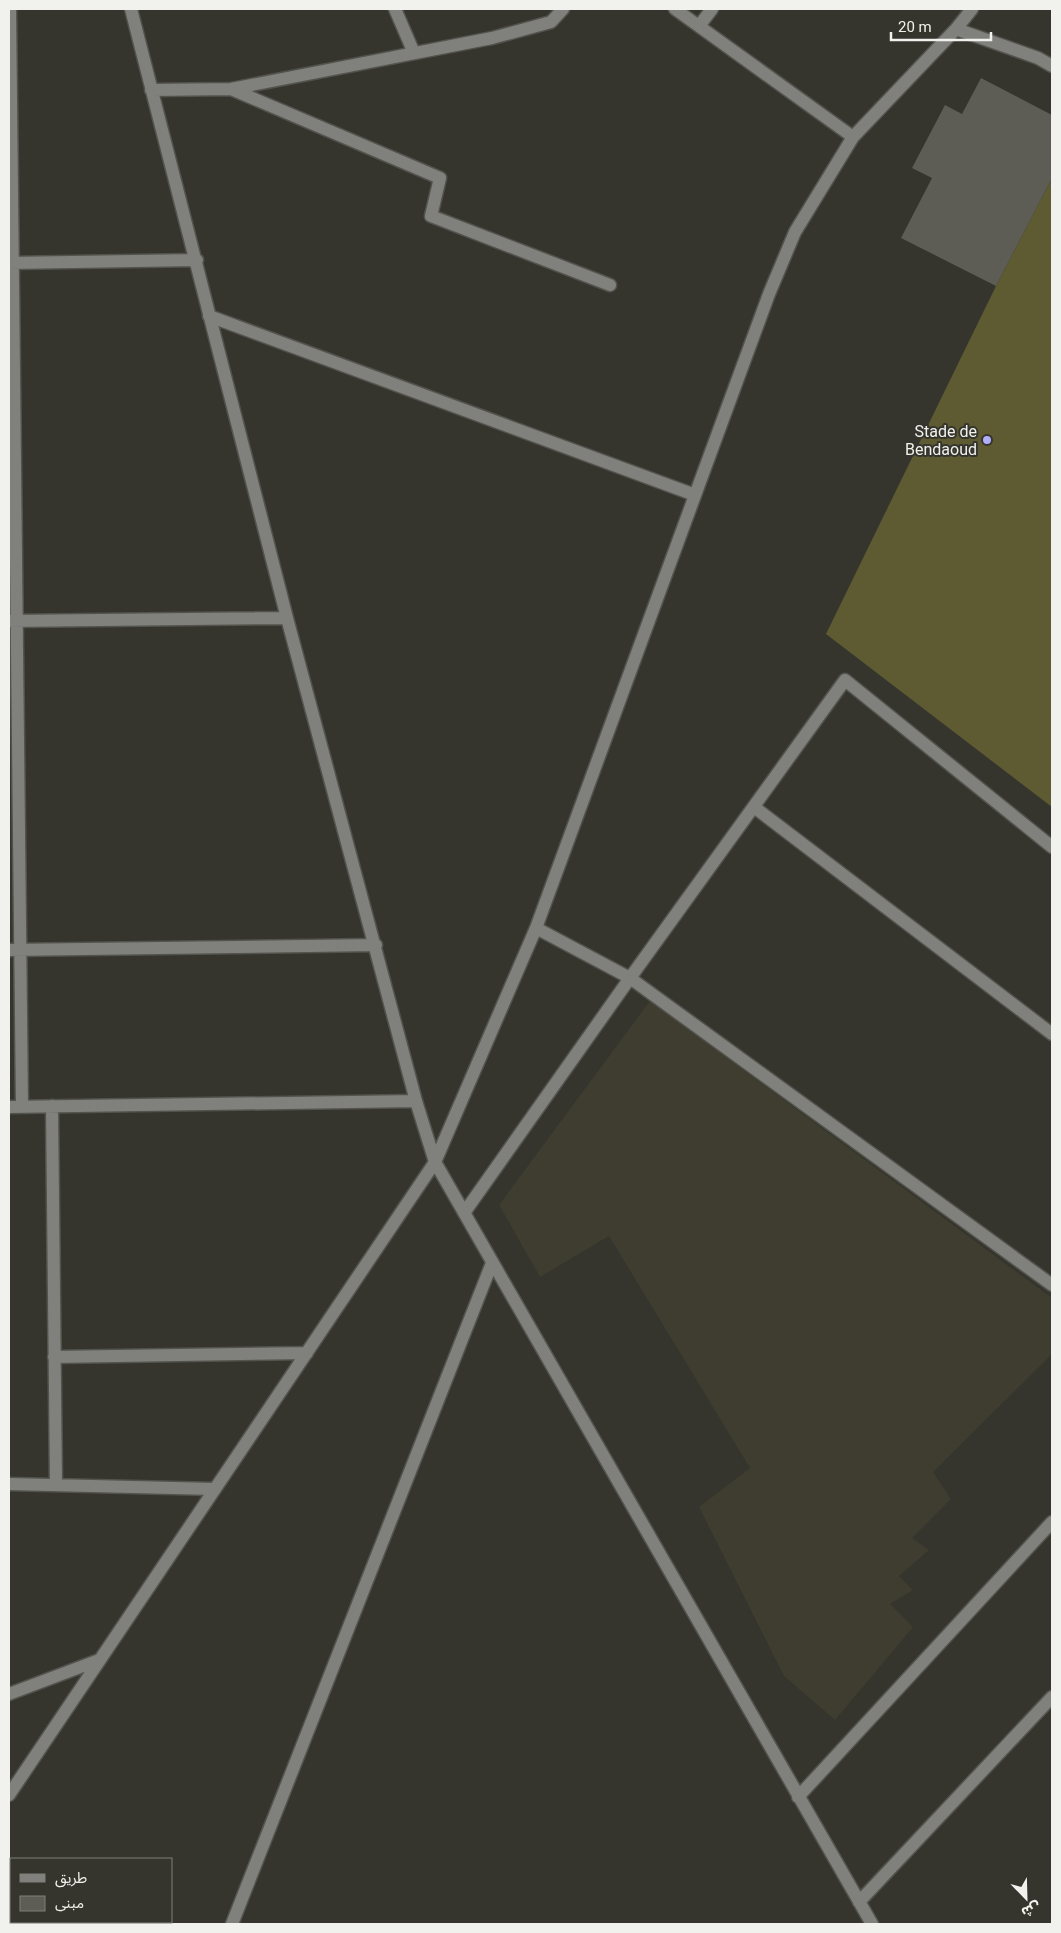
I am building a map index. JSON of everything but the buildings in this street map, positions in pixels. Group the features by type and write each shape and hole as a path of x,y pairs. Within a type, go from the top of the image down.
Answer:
{"street":[{"path":"10,9 15,950 22,1107"},
{"path":"131,9 197,260 209,316 287,618 376,945 416,1101 435,1162 872,1924"},
{"path":"395,9 414,53"},
{"path":"151,90 231,89 492,38 551,22 563,9"},
{"path":"676,9 853,137"},
{"path":"699,26 712,9"},
{"path":"9,1795 435,1162 536,928 769,294 796,232 853,137 956,29 972,9"},
{"path":"956,29 1038,58 1052,66"},
{"path":"231,89 440,178 431,216 610,285"},
{"path":"11,263 197,260"},
{"path":"209,316 695,495"},
{"path":"13,621 287,618"},
{"path":"464,1213 630,978 845,680 1052,847"},
{"path":"754,806 1052,1034"},
{"path":"536,928 630,978 1052,1285"},
{"path":"15,950 376,945"},
{"path":"9,1107 416,1101"},
{"path":"52,1106 56,1485"},
{"path":"232,1924 492,1263"},
{"path":"54,1357 307,1353"},
{"path":"9,1484 215,1489"},
{"path":"798,1796 1052,1522"},
{"path":"9,1694 99,1660"},
{"path":"859,1902 1052,1697"}],"shaded area":[{"name":"Stade de Bendaoud","path":"1052,178 1052,807 826,634 996,286"},
{"path":"650,1001 1052,1298 1052,1354 933,1472 951,1499 912,1538 929,1550 899,1576 913,1590 890,1604 913,1627 835,1720 784,1676 699,1507 750,1468 609,1236 540,1277 499,1205"}],"place":[{"name":"Stade de Bendaoud","path":"987,440"}]}
